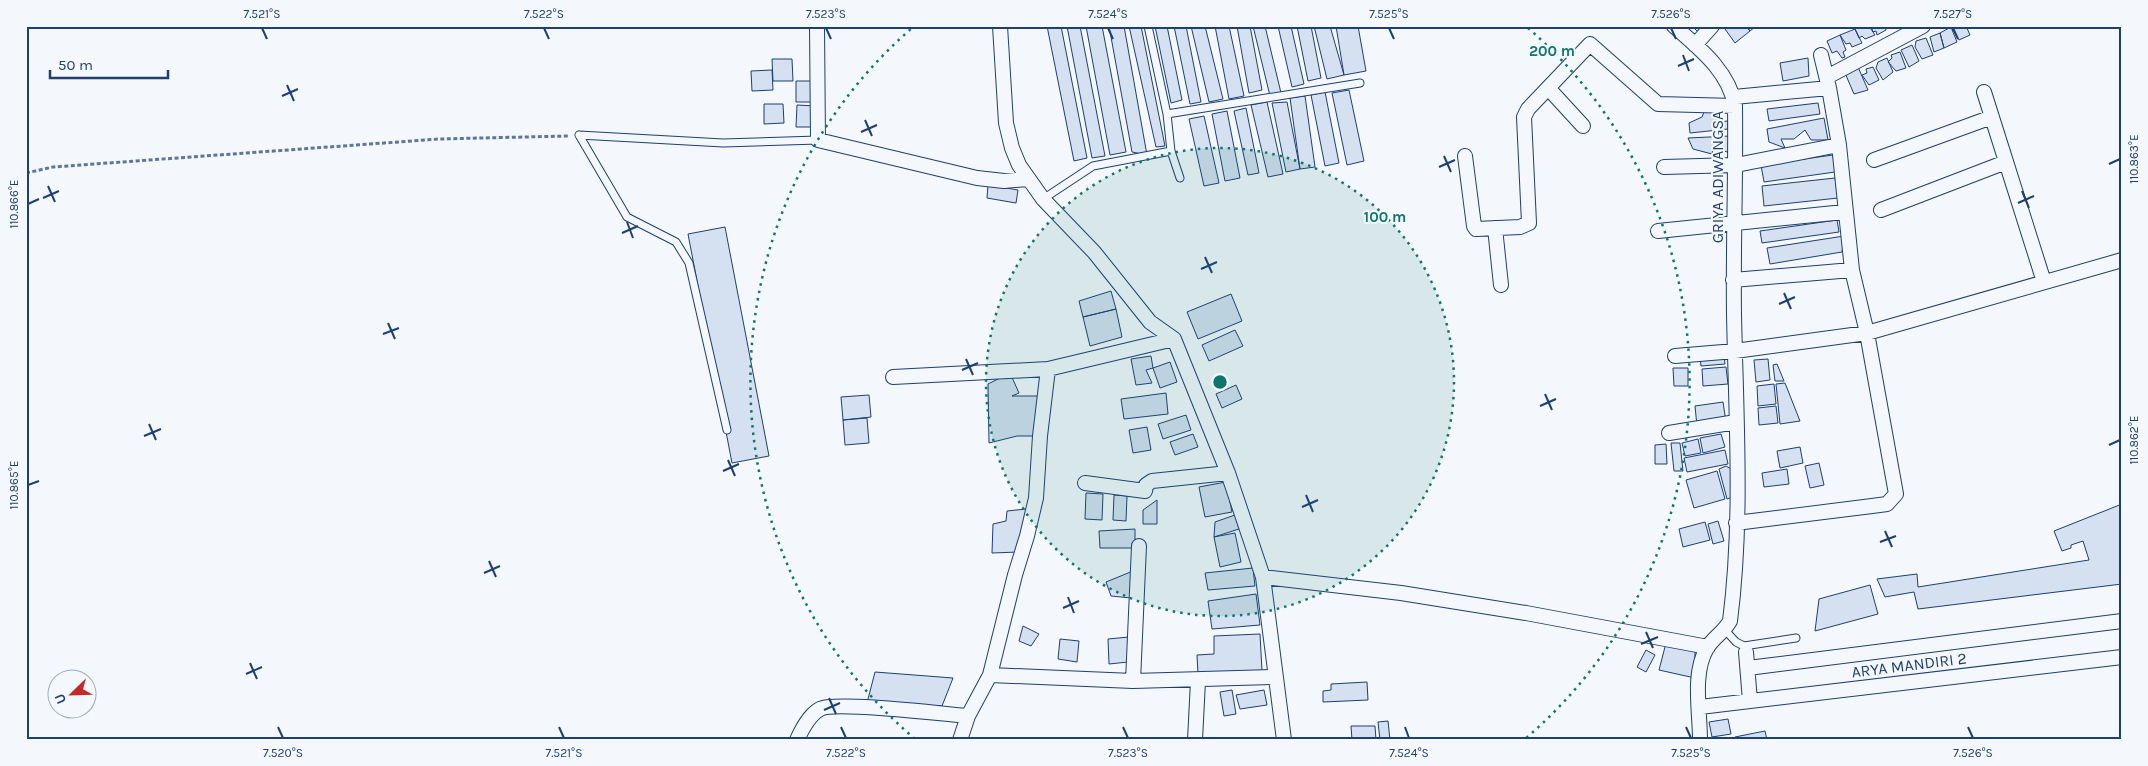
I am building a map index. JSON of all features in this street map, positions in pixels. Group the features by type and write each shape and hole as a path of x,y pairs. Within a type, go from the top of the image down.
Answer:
{"street":[{"path":"817,26 818,140 977,178 1004,181 1028,179"},
{"path":"1000,26 1006,123 1012,148 1028,179 1043,199 1094,252 1150,322 1174,339 1228,473 1263,577 1284,740"},
{"name":"GRIYA ADIWANGSA","path":"1674,26 1717,67 1734,101 1736,225 1733,280 1736,523 1732,607 1730,621 1725,630"},
{"path":"1695,44 1712,26"},
{"path":"1465,156 1474,226 1476,229 1524,226 1529,223 1524,117 1528,109 1590,44 1658,104 1734,101 1828,83 1923,26"},
{"path":"1736,523 1887,504 1896,494 1867,333 1852,270 1844,212 1839,145 1821,55"},
{"path":"1549,89 1583,126"},
{"path":"1984,92 2044,282"},
{"path":"1874,160 1992,118"},
{"path":"1664,167 1736,165 1839,145"},
{"path":"1881,210 2006,162"},
{"path":"1658,231 1736,225 1844,212"},
{"path":"1495,228 1501,285"},
{"path":"1675,356 1735,351 1867,333 2122,260"},
{"path":"1733,280 1852,270"},
{"path":"892,377 1048,369 1174,339"},
{"path":"960,740 968,716 990,675 1036,498 1040,436 1048,369"},
{"path":"1669,433 1736,422"},
{"path":"1085,483 1145,492 1146,485 1152,480 1228,473"},
{"path":"1133,681 1139,546"},
{"path":"1263,577 1410,595 1526,613 1708,647"},
{"path":"1748,668 2122,621"},
{"path":"1700,740 1699,672 1708,647 1725,630"},
{"path":"1746,652 1750,701"},
{"name":"ARYA MANDIRI 2","path":"1700,707 2122,657"},
{"path":"990,675 1133,681 1275,678"},
{"path":"1195,740 1198,681"},
{"path":"797,740 805,724 820,709 835,706 968,716"}],"lane":[{"path":"1148,26 1168,114 1171,150 1180,178"},
{"path":"1168,114 1360,83"},
{"path":"579,136 723,143 818,140"},
{"path":"579,136 627,217 676,242 688,263 726,430"},
{"path":"1043,199 1093,166 1171,150"},
{"path":"1725,630 1736,642 1744,646 1796,638"}],"path":[{"path":"26,173 53,167 429,140 579,136"}],"building":[{"path":"1047,26 1061,26 1087,158 1074,161"},
{"path":"1067,26 1080,26 1105,156 1092,158"},
{"path":"1086,26 1102,26 1126,152 1110,155"},
{"path":"1109,26 1124,26 1147,155 1132,152"},
{"path":"1129,26 1141,26 1165,146 1156,147"},
{"path":"1155,26 1167,26 1182,100 1171,103"},
{"path":"1174,26 1186,26 1201,102 1190,104"},
{"path":"1191,26 1205,26 1223,99 1209,102"},
{"path":"1215,26 1229,26 1244,96 1229,99"},
{"path":"1237,26 1250,26 1262,90 1249,93"},
{"path":"1253,26 1265,26 1281,93 1270,96"},
{"path":"1278,26 1291,26 1304,84 1292,87"},
{"path":"1297,26 1311,26 1321,78 1308,81"},
{"path":"1314,26 1330,26 1344,75 1327,79"},
{"path":"1336,26 1358,26 1366,71 1344,75"},
{"path":"1692,26 1704,26 1699,33"},
{"path":"1729,26 1746,26 1750,31 1735,43 1725,29"},
{"path":"1746,26 1756,26 1750,31"},
{"path":"1860,26 1869,26 1875,35 1865,39 1862,36 1859,38 1855,29"},
{"path":"1871,26 1885,26 1886,30 1877,35 1876,31 1873,32"},
{"path":"1966,26 1970,35 1959,40 1951,27"},
{"path":"1951,27 1957,42 1944,48 1940,33"},
{"path":"1855,29 1862,43 1852,47 1850,43 1846,44 1840,35"},
{"path":"1940,33 1944,48 1934,52 1930,37"},
{"path":"1840,35 1846,50 1843,52 1845,57 1842,58 1837,51 1832,53 1827,41"},
{"path":"1926,38 1933,55 1922,59 1915,47 1916,41"},
{"path":"1912,45 1919,61 1909,67 1901,50"},
{"path":"1900,52 1906,68 1896,71 1888,62 1892,58 1891,55"},
{"path":"1808,58 1809,76 1783,81 1780,63"},
{"path":"1887,58 1893,72 1883,80 1876,68 1878,62"},
{"path":"772,59 792,59 793,81 773,81"},
{"path":"1858,67 1868,90 1854,94 1845,73"},
{"path":"1873,67 1879,80 1869,85 1862,75 1867,73 1866,69"},
{"path":"772,70 773,90 752,91 751,71"},
{"path":"796,81 815,81 814,102 796,102"},
{"path":"1349,90 1364,161 1347,165 1332,93"},
{"path":"1325,92 1339,163 1325,166 1311,95"},
{"path":"1305,96 1315,167 1300,169 1290,98"},
{"path":"1267,102 1283,174 1268,177 1251,105"},
{"path":"1287,102 1300,169 1286,172 1272,103"},
{"path":"1818,103 1820,114 1769,121 1767,109"},
{"path":"764,104 783,104 784,123 764,124"},
{"path":"797,105 815,106 814,127 796,127"},
{"path":"1246,108 1259,173 1248,175 1234,111"},
{"path":"1227,111 1240,178 1225,181 1212,114"},
{"path":"1715,111 1716,122 1728,121 1728,129 1690,133 1689,123 1702,117 1704,112"},
{"path":"1204,116 1219,183 1204,186 1189,119"},
{"path":"1824,118 1828,140 1811,140 1805,130 1794,139 1781,139 1785,148 1769,142 1767,129"},
{"path":"1730,136 1731,153 1713,148 1712,154 1693,149 1688,138"},
{"path":"1833,155 1835,172 1764,182 1761,165"},
{"path":"1835,178 1838,198 1764,206 1762,186"},
{"path":"988,185 1018,190 1016,203 987,198"},
{"path":"1837,220 1839,232 1762,243 1760,231"},
{"path":"725,227 769,456 732,463 688,234"},
{"path":"1844,236 1842,252 1770,264 1767,248"},
{"path":"1111,291 1116,309 1083,317 1079,301"},
{"path":"1231,294 1242,321 1198,339 1187,312"},
{"path":"1116,309 1122,337 1090,346 1083,317"},
{"path":"1235,330 1243,346 1209,361 1202,345"},
{"path":"1724,355 1725,364 1701,366 1700,357"},
{"path":"1151,356 1153,368 1146,370 1152,383 1136,385 1131,359"},
{"path":"1768,359 1770,380 1756,382 1754,360"},
{"path":"1170,362 1177,382 1160,388 1153,368"},
{"path":"1777,364 1784,381 1775,381 1773,365"},
{"path":"1726,367 1728,384 1703,386 1702,369"},
{"path":"1673,368 1688,368 1688,386 1674,386"},
{"path":"1010,373 1019,393 1012,396 1040,396 1040,436 1017,436 989,443 988,384"},
{"path":"1785,383 1800,421 1780,424 1776,384"},
{"path":"1774,384 1776,404 1758,406 1757,386"},
{"path":"1236,385 1242,399 1222,408 1216,394"},
{"path":"1166,393 1168,414 1124,419 1121,399"},
{"path":"869,395 871,417 843,420 841,397"},
{"path":"1723,402 1726,422 1697,426 1695,406"},
{"path":"1776,406 1778,423 1759,425 1758,408"},
{"path":"1186,415 1191,430 1163,439 1158,424"},
{"path":"867,418 869,443 845,445 843,420"},
{"path":"1147,427 1151,450 1133,453 1129,430"},
{"path":"1193,434 1198,447 1175,455 1170,442"},
{"path":"1721,434 1725,447 1703,453 1700,438"},
{"path":"1698,439 1701,453 1685,456 1682,443"},
{"path":"1671,443 1680,443 1683,471 1674,471"},
{"path":"1666,444 1667,464 1655,464 1655,445"},
{"path":"1800,447 1803,463 1780,468 1777,451"},
{"path":"1725,450 1728,464 1687,472 1684,458"},
{"path":"1819,463 1824,485 1810,488 1805,466"},
{"path":"1726,466 1735,471 1735,496 1727,499 1719,469"},
{"path":"1787,469 1789,484 1764,487 1762,473"},
{"path":"1717,471 1725,499 1694,508 1686,480"},
{"path":"1226,482 1232,512 1205,517 1199,487"},
{"path":"1086,493 1103,494 1102,520 1085,519"},
{"path":"1114,495 1127,496 1126,521 1113,520"},
{"path":"1157,500 1157,524 1143,524 1143,510"},
{"path":"2122,504 2122,584 1918,609 1914,592 1885,597 1877,579 1917,574 1918,587 2089,560 2083,541 2071,545 2071,548 2062,551 2054,531"},
{"path":"1026,509 1019,552 992,553 993,524 1006,521 1007,511"},
{"path":"1235,515 1239,529 1214,537 1215,522"},
{"path":"1718,521 1724,541 1713,544 1708,524"},
{"path":"1705,522 1710,540 1683,547 1679,529"},
{"path":"1135,529 1135,548 1100,548 1099,531"},
{"path":"1235,533 1241,562 1220,567 1214,537"},
{"path":"1253,568 1255,586 1208,590 1205,573"},
{"path":"1133,571 1131,598 1111,596 1106,582"},
{"path":"1870,585 1878,614 1815,631 1819,599"},
{"path":"1256,594 1260,625 1212,629 1208,601"},
{"path":"1023,626 1039,634 1031,646 1019,641"},
{"path":"1260,634 1262,671 1198,674 1197,655 1214,654 1214,636"},
{"path":"1129,637 1128,662 1109,664 1108,639"},
{"path":"1060,639 1079,641 1077,662 1058,659"},
{"path":"1666,643 1695,647 1695,678 1659,670"},
{"path":"1646,650 1655,655 1646,672 1637,667"},
{"path":"875,672 953,678 942,706 867,703"},
{"path":"1367,682 1368,700 1323,702 1323,691 1331,690 1331,684"},
{"path":"1232,690 1236,714 1224,716 1220,692"},
{"path":"1264,690 1267,705 1240,709 1236,695"},
{"path":"1728,719 1731,734 1712,737 1709,722"},
{"path":"1388,721 1390,740 1380,740 1378,722"},
{"path":"1351,726 1375,726 1376,740 1352,740"},
{"path":"1765,731 1767,740 1736,740 1735,737"}]}
